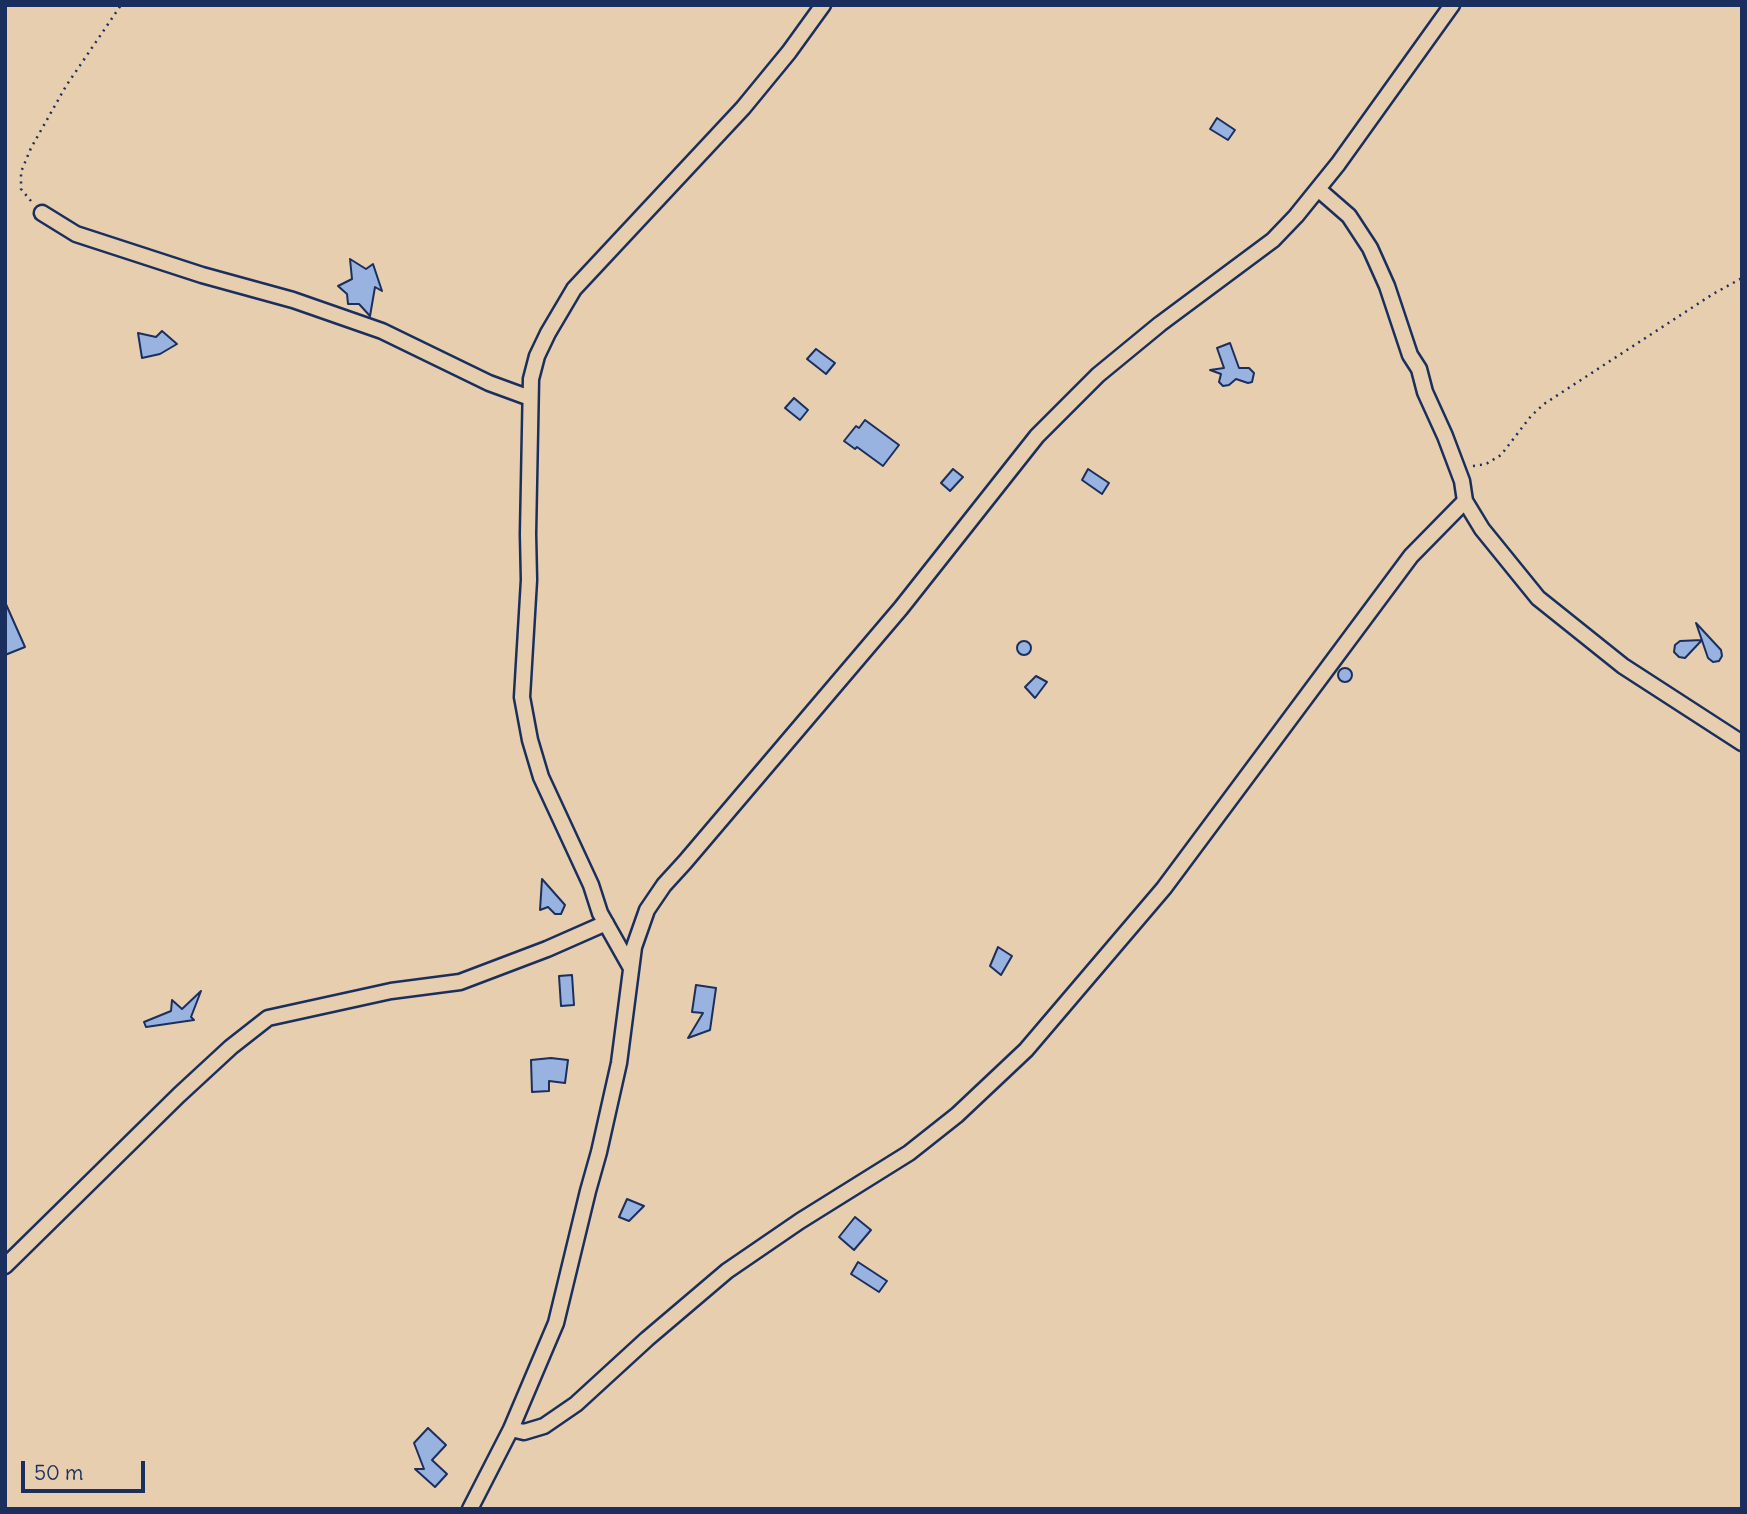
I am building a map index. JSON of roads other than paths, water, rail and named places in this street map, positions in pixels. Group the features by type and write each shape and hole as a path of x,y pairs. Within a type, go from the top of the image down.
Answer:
{"street":[{"path":"631,969 606,923 541,777 530,740 522,696 529,580 531,379 537,356 574,289 743,108 823,5"},
{"path":"470,1509 512,1429 559,1311 600,1152 619,1063 634,947 647,910 664,885 901,608 1037,436 1098,375 1160,324 1273,240 1318,189 1452,5"},
{"path":"1318,189 1349,216 1370,248 1387,286 1410,355 1419,369 1425,392 1458,469 1465,501 1482,529 1538,598 1623,666 1742,743"},
{"path":"42,213 76,234 202,275 293,300 382,331 489,383 530,398"},
{"path":"512,1429 524,1432 544,1426 576,1404 727,1271 800,1221 909,1153 957,1115 1026,1050 1164,888 1412,556 1465,501"},
{"path":"5,1266 179,1095 231,1047 268,1018 391,991 460,982 606,923"}]}
